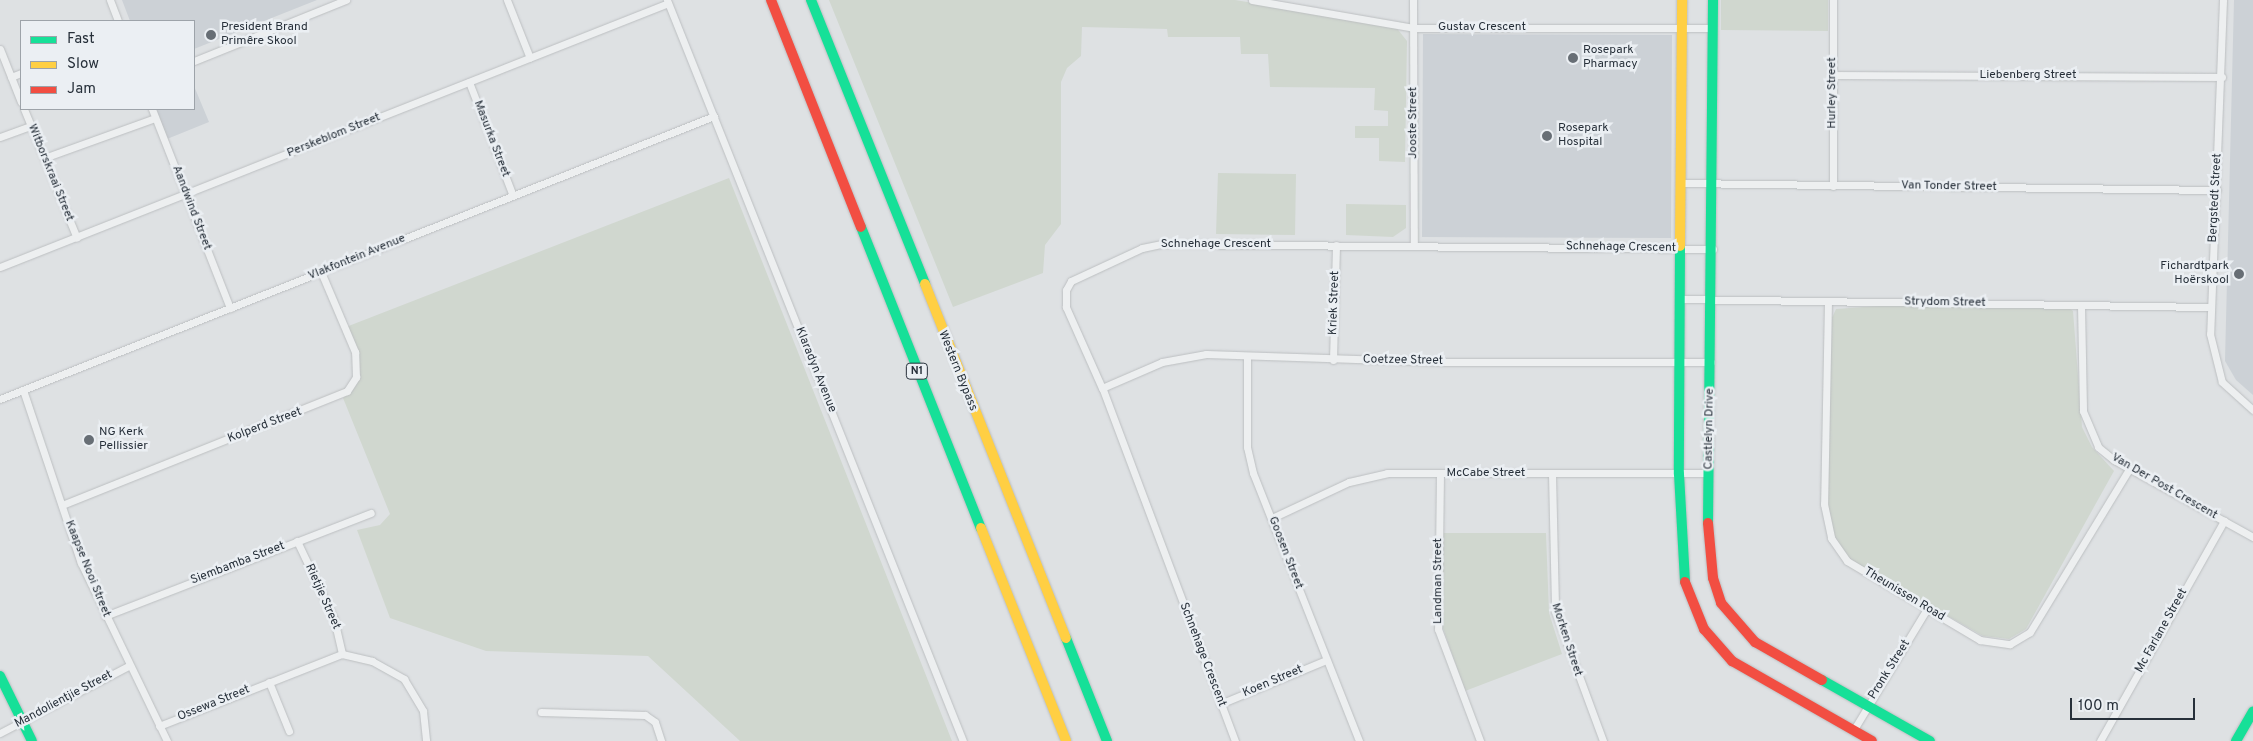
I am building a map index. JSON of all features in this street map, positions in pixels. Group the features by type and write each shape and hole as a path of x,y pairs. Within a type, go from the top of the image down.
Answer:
{"main road":[{"name":"N1","path":"771,0 1066,741"},
{"name":"Western Bypass","path":"811,0 1107,741"},
{"path":"1682,0 1679,474 1685,588 1704,629 1732,661 1872,741"},
{"name":"Castlelyn Drive","path":"1713,0 1713,250 1708,538 1721,603 1755,642 1930,741"},
{"path":"0,676 32,741"},
{"path":"2236,741 2253,711"}],"street":[{"path":"110,0 118,20"},
{"path":"195,60 346,0"},
{"path":"507,0 530,58"},
{"name":"Gustav Crescent","path":"1252,0 1414,28 1713,28"},
{"name":"Jooste Street","path":"1412,0 1414,28 1414,246"},
{"name":"Hurley Street","path":"1833,0 1833,186"},
{"name":"Bergstedt Street","path":"2223,0 2222,77 2210,306 2211,350 2222,382 2253,410"},
{"name":"Perskeblom Street","path":"0,267 186,195 668,1"},
{"name":"Klaradyn Avenue","path":"668,1 963,741"},
{"path":"0,49 20,99"},
{"path":"11,76 20,72"},
{"name":"Liebenberg Street","path":"1833,75 2222,77"},
{"name":"Masurka Street","path":"469,82 514,196"},
{"name":"Witborskraai Street","path":"24,110 76,238"},
{"name":"Aandwind Street","path":"152,110 230,308"},
{"name":"Vlakfontein Avenue","path":"0,399 714,116"},
{"path":"44,158 155,118"},
{"path":"0,138 31,126"},
{"name":"Van Tonder Street","path":"1682,183 2217,190"},
{"name":"Schnehage Crescent","path":"1235,741 1102,388 1064,300 1067,287 1080,275 1142,248 1161,244 1681,248 1713,250"},
{"name":"Kriek Street","path":"1333,360 1336,245"},
{"name":"Kolperd Street","path":"62,505 347,391 356,377 355,352 321,272"},
{"name":"Strydom Street","path":"1681,299 2210,306"},
{"name":"Theunissen Road","path":"1828,301 1828,530 1847,561 1980,640 2010,644 2022,639 2129,469"},
{"name":"Van Der Post Crescent","path":"2081,305 2086,426 2098,447 2129,469 2253,538"},
{"name":"Coetzee Street","path":"1102,388 1180,357 1206,354 1247,358 1333,360 1711,362"},
{"name":"Goosen Street","path":"1247,358 1247,447 1326,660 1359,741"},
{"name":"Kaapse Nooi Street","path":"23,390 62,505 105,616 166,741"},
{"name":"McCabe Street","path":"1272,518 1368,476 1440,473 1710,473"},
{"name":"Landman Street","path":"1440,473 1438,629 1480,741"},
{"name":"Morken Street","path":"1552,474 1554,611 1603,741"},
{"name":"Siembamba Street","path":"105,616 371,513"},
{"name":"Mc Farlane Street","path":"2100,741 2224,521"},
{"name":"Rietjie Street","path":"297,541 334,619 342,654"},
{"name":"Pronk Street","path":"1853,731 1927,609"},
{"path":"342,654 372,661 404,678 423,712 426,741"},
{"name":"Ossewa Street","path":"159,726 342,654"},
{"name":"Koen Street","path":"1220,704 1326,660"},
{"name":"Mandolientjie Street","path":"0,733 128,666"},
{"path":"269,682 289,731"},
{"path":"541,712 645,715 655,722 661,741"}],"shaded area":[{"name":"President Brand Primêre Skool","path":"122,0 317,0 195,49 195,20 130,20"},
{"path":"829,0 1235,0 1395,26 1407,41 1405,162 1379,161 1379,138 1355,138 1355,126 1388,126 1388,111 1374,110 1375,88 1270,87 1268,54 1241,54 1240,37 1168,37 1167,29 1082,27 1081,56 1067,68 1061,82 1061,224 1045,245 1043,273 953,307"},
{"path":"1721,0 1828,0 1828,31 1721,30"},
{"name":"Fichardtpark Hoërskool","path":"2234,0 2253,0 2253,395 2236,380 2225,361"},
{"name":"Rosepark Hospital","path":"1423,34 1672,35 1671,238 1422,237"},
{"path":"195,88 209,122 167,139 155,110 195,110"},
{"path":"1218,173 1296,174 1295,235 1216,234"},
{"path":"729,178 952,741 740,741 648,656 486,651 390,618 357,530 380,525 390,514 343,398 358,381 359,368 346,327"},
{"path":"1346,204 1406,205 1406,228 1393,237 1346,235"},
{"path":"1950,301 2067,307 2073,311 2082,427 2092,447 2114,471 2026,629 2009,639 1983,636 1847,558 1835,544 1827,503 1832,318 1836,309"},
{"path":"1443,533 1546,533 1549,613 1562,654 1465,691 1443,628"}],"traffic: fast":[{"path":"811,0 925,284"},
{"path":"1708,523 1713,0"},
{"path":"861,227 981,528"},
{"path":"1680,246 1679,474 1685,582"},
{"path":"1066,638 1107,741"},
{"path":"0,676 32,741"},
{"path":"1822,680 1930,741"},
{"path":"2236,741 2253,711"}],"traffic: slow":[{"path":"1680,246 1682,0"},
{"path":"925,284 1066,638"},
{"path":"981,528 1066,741"}],"traffic: jam":[{"path":"771,0 861,227"},
{"path":"1708,523 1713,578 1721,603 1755,642 1822,680"},
{"path":"1685,582 1704,629 1732,661 1872,741"}],"place":[{"name":"President Brand Primêre Skool","path":"211,35"},
{"name":"Rosepark Pharmacy","path":"1573,58"},
{"name":"Rosepark Hospital","path":"1547,136"},
{"name":"Fichardtpark Hoërskool","path":"2239,274"},
{"name":"NG Kerk Pellissier","path":"89,440"}]}
